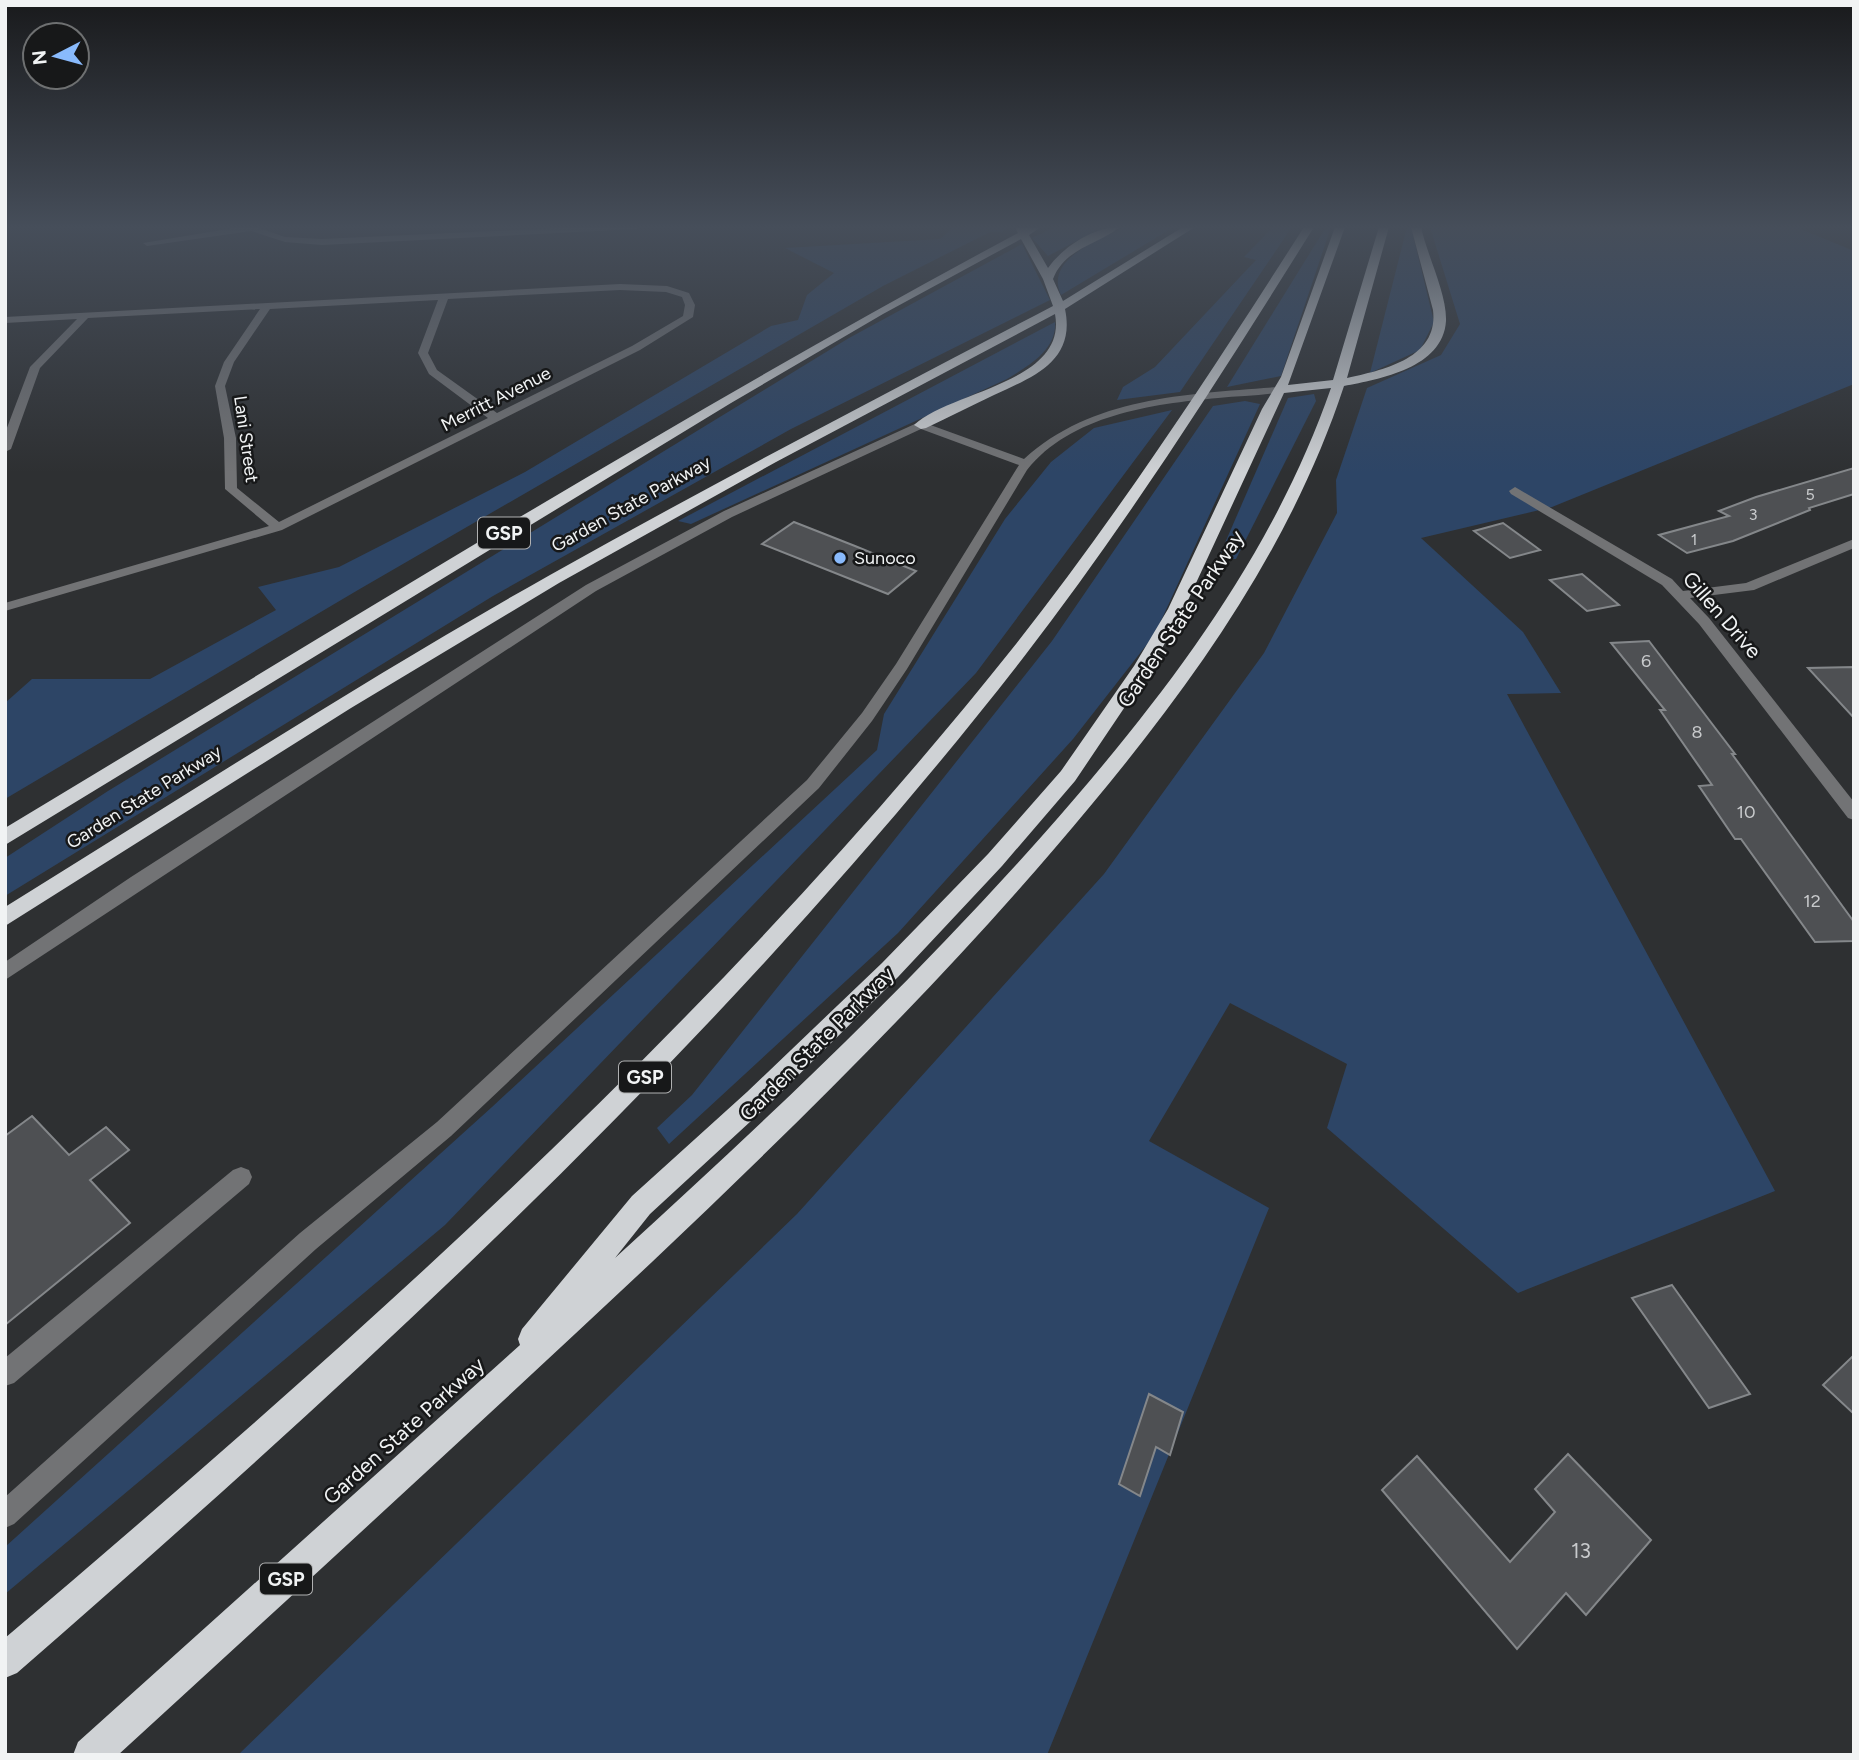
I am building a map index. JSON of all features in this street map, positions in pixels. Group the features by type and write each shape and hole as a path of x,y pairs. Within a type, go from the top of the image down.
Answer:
{"highway":[{"name":"Garden State Parkway","path":"5,838 737,394 888,309"},
{"name":"Garden State Parkway","path":"5,918 345,704 553,580 771,459 1054,309"},
{"path":"921,425 1035,372 1059,345 1063,326 1060,309"},
{"name":"GSP","path":"5,1661 410,1303 498,1221 684,1038 822,887 990,688 1063,594 1201,398 1257,309"},
{"path":"480,1402 641,1205 756,1100 890,970 995,860 1068,776 1160,639 1291,364 1311,309"},
{"name":"Garden State Parkway","path":"91,1755 480,1402 856,1049 995,904 1101,781 1181,680 1265,552 1317,450 1361,309"},
{"path":"1278,390 1346,381 1389,371 1422,355 1435,342 1440,321 1437,309"}],"street":[{"name":"Merritt Avenue","path":"5,320 204,309"},
{"name":"Lani Street","path":"265,309 229,362 220,386 230,438 231,489 278,527"},
{"path":"439,309 423,353 433,372 497,419"},
{"name":"Merritt Avenue","path":"5,607 278,527 668,331 688,317 689,309"},
{"path":"5,449 35,367 86,315"},
{"path":"5,1515 307,1241 444,1129 813,784 902,666 1026,464 1046,446 1064,434 1121,411 1174,401 1278,390"},
{"path":"5,972 184,852 591,588 728,514 921,425 1026,464"},
{"name":"Gillen Drive","path":"1515,491 1667,582 1704,621 1854,814"},
{"path":"1679,595 1749,587 1854,543"},
{"path":"5,1374 241,1177"}],"shaded area":[{"path":"802,309 843,309 358,590 5,799 5,703 32,679 150,679 276,610 258,587 339,567 525,472 771,326 798,320"},
{"path":"902,309 1032,309 791,429 493,596 5,896 5,858 108,791 849,338"},
{"path":"1210,309 1236,309 1180,392 1117,400 1123,387 1155,367"},
{"path":"1275,309 1303,309 1281,376 1227,387"},
{"path":"1386,309 1431,309 1434,322 1420,350 1370,373"},
{"path":"1455,309 1854,309 1854,384 1552,507 1421,538 1523,632 1561,693 1507,694 1775,1191 1518,1293 1327,1128 1347,1064 1230,1003 1149,1141 1269,1208 1047,1755 238,1755 797,1214 1104,874 1264,653 1337,513 1336,480 1367,388 1441,355 1460,324"},
{"path":"1055,322 1051,341 1046,349 1032,363 1007,379 691,524 678,521"},
{"path":"1314,394 1316,401 1236,559 1218,559 1288,398"},
{"path":"1245,401 1260,404 1155,634 1073,739 898,933 669,1144 657,1128 692,1095 1052,641 1213,406"},
{"path":"1172,410 976,673 445,1225 5,1594 5,1547 492,1107 877,750 884,714 1005,519 1051,462 1094,428"}],"building":[{"path":"1854,468 1854,494 1809,508 1810,510 1733,541 1687,553 1659,535 1729,516 1719,511 1756,497"},
{"name":"Sunoco","path":"794,522 916,571 888,594 762,544"},
{"path":"1503,523 1540,550 1510,558 1474,531"},
{"path":"1582,574 1619,605 1587,611 1550,580"},
{"path":"1649,641 1735,754 1732,754 1854,922 1854,941 1815,942 1741,839 1735,839 1699,786 1712,785 1660,710 1665,710 1611,643"},
{"path":"1854,667 1854,718 1808,668"},
{"path":"32,1116 69,1155 106,1127 129,1150 90,1180 130,1223 5,1325 5,1136"},
{"path":"1672,1285 1750,1394 1709,1408 1632,1298"},
{"path":"1854,1355 1854,1414 1823,1385"},
{"path":"1149,1394 1183,1412 1170,1455 1156,1447 1140,1496 1119,1484"},
{"path":"1568,1454 1651,1540 1586,1615 1566,1593 1517,1649 1382,1490 1417,1456 1510,1562 1555,1512 1535,1489"}],"place":[{"name":"Sunoco","path":"840,558"}]}
